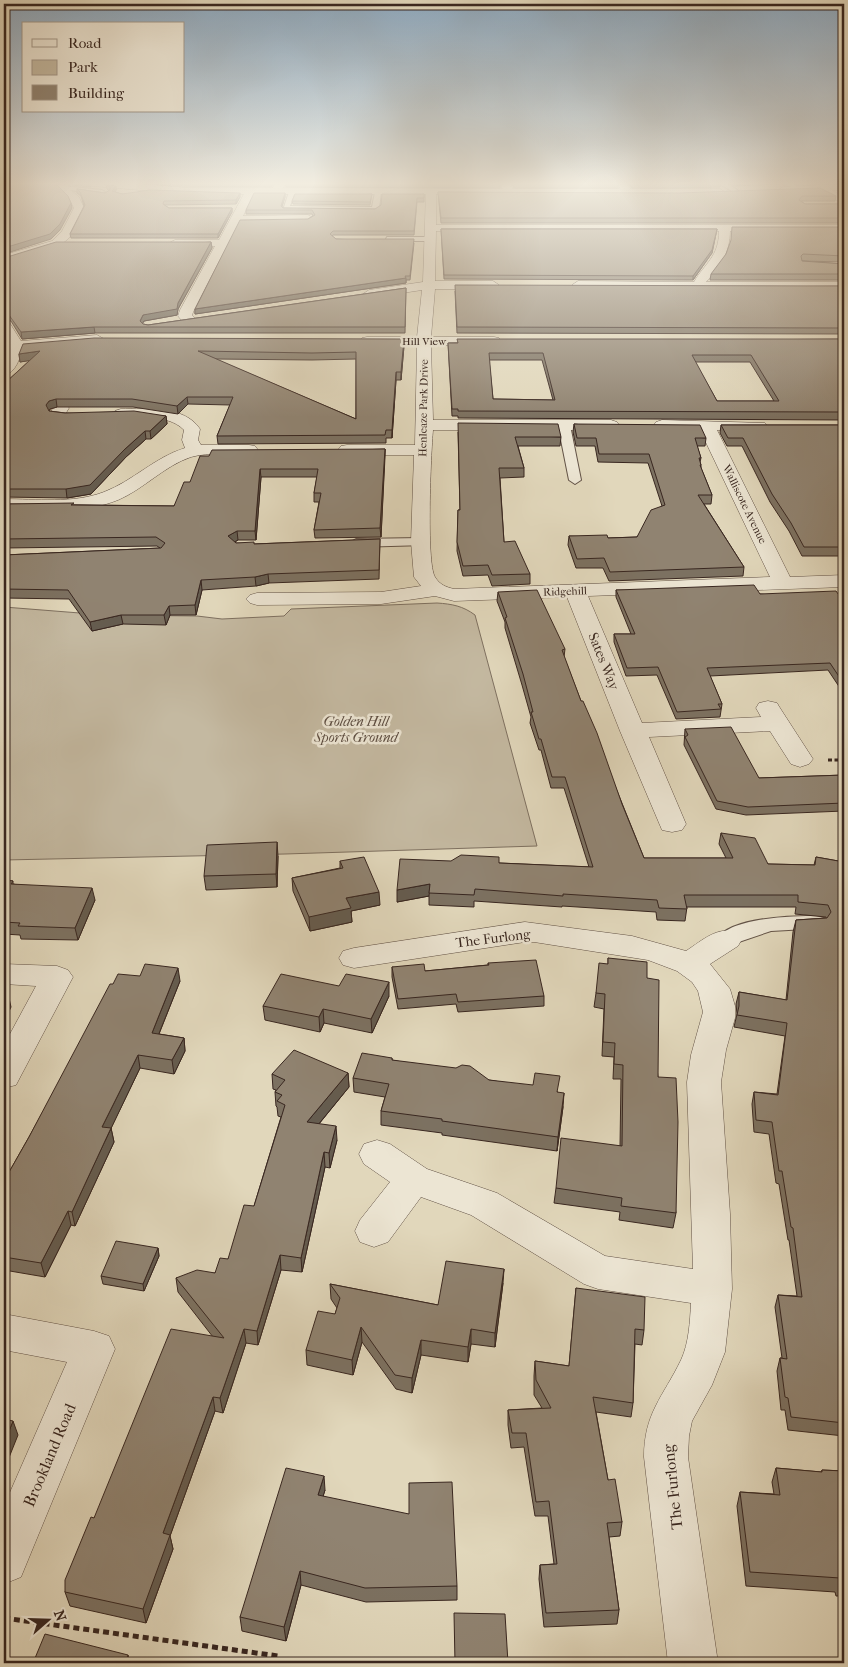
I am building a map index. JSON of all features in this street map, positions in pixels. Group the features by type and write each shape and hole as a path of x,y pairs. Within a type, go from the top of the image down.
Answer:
{"street":[{"path":"184,323 187,310 214,261"},
{"name":"Henleaze Park Drive","path":"429,261 424,341 425,425 421,542 424,577 435,590"},
{"path":"700,285 700,281 717,261"},
{"path":"352,297 429,285 510,285"},
{"path":"567,285 844,286"},
{"path":"4,325 10,346 10,364 4,371"},
{"path":"10,346 105,337"},
{"name":"Hill View","path":"355,341 512,341"},
{"path":"105,414 158,415 180,420 188,424 192,429 190,440 195,451"},
{"path":"425,425 630,425"},
{"path":"649,425 772,426"},
{"name":"Walliscote Avenue","path":"706,425 783,583"},
{"path":"4,505 68,503 101,499 123,490 183,454 195,451 265,450"},
{"path":"334,450 423,450"},
{"name":"Ridgehill","path":"257,599 381,598 435,590 454,595 844,581"},
{"name":"Sates Way","path":"575,590 672,824"},
{"path":"632,731 772,714 800,760"},
{"name":"The Furlong","path":"354,958 525,932 545,932 649,949 688,964 703,974 714,987 719,1005 719,1023 705,1066 704,1087 713,1253 707,1342 702,1365 671,1417 667,1435 666,1457 693,1663"},
{"path":"688,964 727,939"},
{"path":"4,974 57,977 4,1076"},
{"path":"377,1154 414,1179 484,1204 598,1272 712,1289"},
{"path":"374,1232 414,1179"},
{"name":"Brookland Road","path":"4,1332 94,1349 4,1560"}],"lane":[{"path":"564,425 575,480"},
{"path":"344,544 421,542"},
{"path":"727,939 750,928 771,923 817,923"}],"path":[{"path":"4,1618 278,1656 276,1663"}],"green space":[{"name":"Golden Hill Sports Ground","path":"437,603 457,606 475,615 537,846 4,860 4,607 105,615 197,616 222,619 284,616 291,609"}],"building":[{"path":"4,261 201,261 178,303 177,309 143,315 140,321 148,325 406,288 405,327 94,327 21,332 9,315 4,313"},
{"path":"219,261 412,261 410,276 405,276 406,278 195,309"},
{"path":"443,261 704,261 693,276 444,275"},
{"path":"721,261 802,261 844,264 844,274 711,274"},
{"path":"455,285 844,286 844,328 457,327"},
{"path":"94,338 404,339 401,372 396,372 392,430 386,430 385,435 217,436 233,397 187,397 177,406 132,399 56,399 49,401 46,405 49,411 65,413 134,411 166,416 150,431 145,431 125,449 90,485 66,489 4,489 4,384 40,351 19,354 23,344","holes":["198,351 356,352 356,419"]},
{"path":"457,339 844,339 844,412 458,411 458,409 452,409 448,343 458,343","holes":["489,353 543,353 555,400 493,399","692,355 751,355 779,401 717,401"]},
{"path":"458,423 558,424 561,437 515,437 524,468 499,468 504,542 515,541 530,574 492,575 488,565 463,566 457,542 458,510 460,510"},
{"path":"574,424 700,425 706,438 695,438 701,458 699,458 700,465 712,495 698,495 744,567 610,572 604,558 577,559 569,536 607,535 608,538 637,537 651,510 665,505 649,454 599,454 596,438 577,438"},
{"path":"721,425 844,425 844,547 804,547 772,494 743,438 728,438"},
{"path":"385,449 380,528 314,530 321,493 314,493 318,469 260,469 255,531 237,531 228,536 236,543 254,542 254,544 380,539 379,570 268,574 255,577 201,580 195,605 169,606 164,615 121,615 90,622 68,590 4,589 4,555 161,548 165,543 156,537 4,539 4,504 74,503 71,505 174,506 184,482 190,482 200,456 209,456 212,450"},
{"path":"754,585 760,594 836,591 844,602 844,684 830,663 707,668 722,704 718,704 721,709 677,712 658,667 627,668 614,634 635,634 616,590"},
{"path":"537,590 565,649 562,650 581,701 583,701 597,733 622,804 644,858 733,858 721,833 755,838 768,864 815,865 816,857 844,862 844,946 841,1008 844,1008 844,1423 791,1417 788,1398 785,1397 780,1358 787,1359 778,1295 802,1297 793,1228 791,1227 782,1171 779,1171 772,1122 756,1120 754,1092 778,1095 787,1023 737,1015 739,992 787,1000 796,920 827,918 831,912 828,905 798,902 798,895 684,895 687,909 659,908 657,900 563,894 563,896 475,889 474,895 429,893 430,884 397,890 400,859 451,861 461,855 499,857 499,863 593,867 565,777 552,777 531,712 533,712 523,674 498,592"},
{"path":"731,727 759,778 844,775 844,803 748,807 717,801 685,737 688,735 685,729"},
{"path":"277,842 276,874 204,876 207,845"},
{"path":"364,857 379,892 346,898 351,908 309,917 292,878 343,868 340,861"},
{"path":"4,880 13,881 11,884 92,888 75,928 18,926 20,923 4,922"},
{"path":"608,958 647,962 647,978 659,980 658,1077 676,1078 678,1122 676,1213 621,1206 622,1198 556,1188 561,1138 622,1146 623,1065 614,1064 615,1043 603,1042 605,994 596,993 599,963 608,964"},
{"path":"536,960 544,996 458,1002 456,994 398,999 392,967 424,964 425,971 489,965 488,963"},
{"path":"145,964 178,968 152,1033 184,1038 172,1060 138,1055 102,1127 111,1128 72,1212 68,1211 41,1263 4,1257 4,1181 110,984 113,984 118,974 140,976"},
{"path":"281,974 339,986 346,974 389,982 371,1019 323,1009 319,1017 263,1006"},
{"path":"4,994 8,994 4,1002"},
{"path":"294,1050 348,1073 307,1122 336,1126 329,1153 324,1152 301,1258 280,1255 257,1331 244,1329 220,1398 213,1397 163,1533 170,1535 143,1609 65,1592 65,1580 91,1517 94,1518 171,1329 224,1338 176,1278 197,1270 215,1273 220,1258 228,1259 244,1205 254,1206 285,1105 277,1101 282,1095 275,1092 285,1080 272,1074"},
{"path":"362,1053 392,1058 392,1060 456,1068 462,1065 470,1066 489,1080 533,1085 535,1073 560,1076 557,1092 564,1093 558,1137 381,1111 389,1084 353,1078"},
{"path":"116,1241 158,1248 143,1284 101,1276"},
{"path":"446,1261 504,1269 495,1333 471,1329 468,1347 421,1340 412,1378 395,1375 361,1327 352,1360 306,1350 318,1311 335,1314 340,1298 330,1284 438,1305"},
{"path":"576,1288 645,1297 644,1330 635,1329 633,1403 593,1397 608,1480 615,1479 622,1522 607,1523 619,1610 546,1613 540,1565 557,1564 549,1501 536,1502 526,1433 512,1433 508,1410 551,1408 536,1380 535,1361 569,1366"},
{"path":"4,1419 13,1421 4,1444"},
{"path":"286,1468 324,1476 318,1495 409,1514 409,1483 452,1482 457,1586 365,1588 300,1571 284,1627 240,1617"},
{"path":"776,1468 822,1472 822,1470 844,1471 844,1582 841,1582 840,1578 750,1572 740,1492 780,1495"},
{"path":"454,1613 505,1614 508,1663 455,1663"},
{"path":"45,1634 128,1655 125,1663 33,1663"}]}
